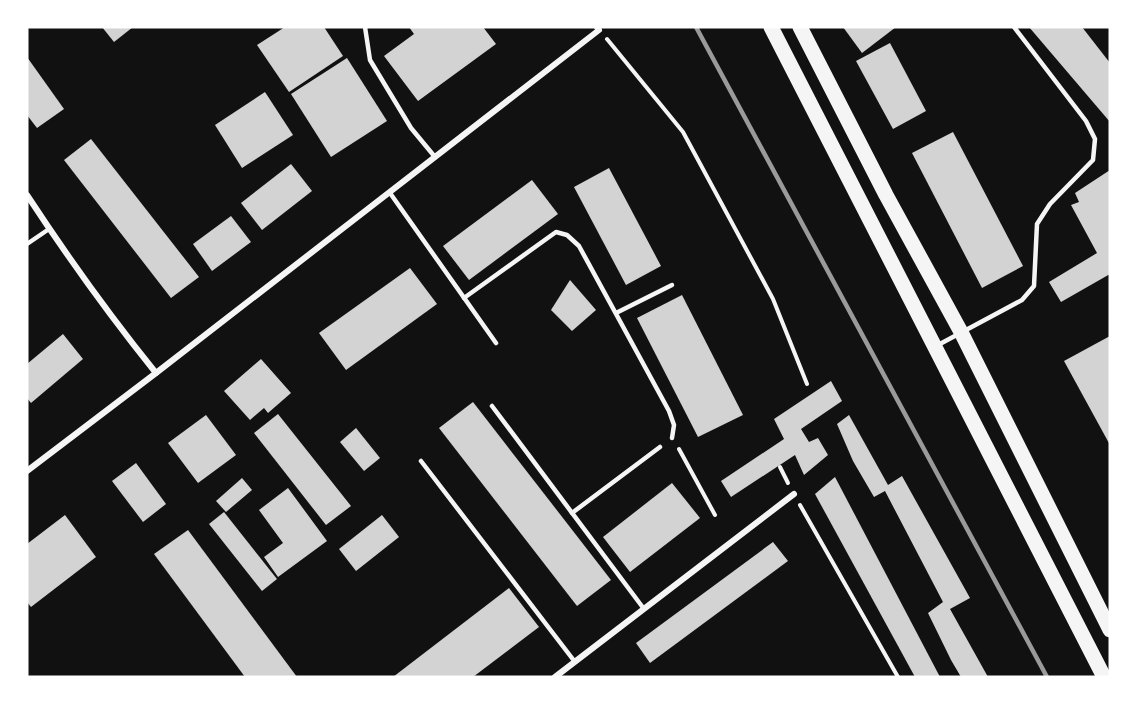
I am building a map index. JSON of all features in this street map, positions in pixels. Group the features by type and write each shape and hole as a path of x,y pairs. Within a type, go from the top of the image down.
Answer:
{"main road":[{"path":"771,27 1104,677"},
{"path":"800,27 886,195 961,332 1110,630"}],"street":[{"path":"27,471 390,193 598,29"},
{"path":"27,195 49,229 156,373"},
{"path":"555,677 794,494"}],"lane":[{"path":"365,27 370,60 411,128 435,157"},
{"path":"935,346 1022,300 1034,286 1037,224 1050,204 1093,160 1095,139 1086,121 1014,27"},
{"path":"390,193 496,343"},
{"path":"27,244 49,229"},
{"path":"464,298 556,232 567,235 579,246 669,411 674,425 672,438"},
{"path":"616,313 672,285"},
{"path":"492,406 644,609"},
{"path":"572,513 660,447"},
{"path":"421,461 575,662"}],"path":[{"path":"598,29 683,132 774,299 807,384"},
{"path":"672,438 716,515"},
{"path":"794,494 898,677"}],"building":[{"path":"102,27 133,27 114,42"},
{"path":"285,27 324,27 343,56 289,92 257,45"},
{"path":"409,27 483,27 496,44 418,101 384,56 414,34"},
{"path":"843,27 896,27 862,53"},
{"path":"1029,27 1082,27 1110,63 1110,122"},
{"path":"890,43 926,111 893,129 856,61"},
{"path":"27,57 64,109 37,128 27,115"},
{"path":"347,58 387,121 331,157 291,94"},
{"path":"265,92 293,135 242,168 215,125"},
{"path":"953,132 1023,266 982,288 912,153"},
{"path":"91,139 199,277 171,298 64,160"},
{"path":"291,164 312,191 262,230 241,203"},
{"path":"609,168 661,266 626,285 574,187"},
{"path":"1110,170 1110,274 1061,302 1049,282 1097,253 1071,205 1079,202 1075,193"},
{"path":"532,180 558,214 469,280 443,246"},
{"path":"231,216 251,242 212,271 193,244"},
{"path":"410,268 437,304 346,370 319,333"},
{"path":"570,280 596,310 572,331 551,310"},
{"path":"682,295 743,415 698,437 637,318"},
{"path":"63,334 83,359 31,403 27,398 27,364"},
{"path":"1110,336 1110,445 1064,361"},
{"path":"261,359 291,393 268,413 264,408 250,420 224,391"},
{"path":"831,381 842,401 801,429 809,442 818,438 828,455 804,475 795,455 731,497 721,481 784,439 774,419"},
{"path":"473,402 611,580 577,606 439,428"},
{"path":"278,414 351,506 326,525 254,433"},
{"path":"206,415 236,455 198,483 168,443"},
{"path":"849,415 888,485 902,476 970,598 950,609 988,677 961,677 951,660 928,613 943,602 885,491 874,497 853,461 837,424"},
{"path":"356,428 380,458 364,471 340,442"},
{"path":"136,463 166,504 143,522 112,481"},
{"path":"835,477 940,677 915,677 815,494"},
{"path":"242,478 252,490 226,512 216,501"},
{"path":"672,483 700,518 630,572 603,537"},
{"path":"288,488 327,541 278,577 264,557 283,543 259,510"},
{"path":"224,512 277,579 262,591 209,524"},
{"path":"65,515 96,557 31,607 27,602 27,544"},
{"path":"382,515 399,537 356,571 339,549"},
{"path":"188,530 297,677 245,677 154,554"},
{"path":"773,542 788,561 650,663 636,643"},
{"path":"509,588 539,627 473,677 393,677"}],"railway":[{"path":"696,27 1047,677"}]}
